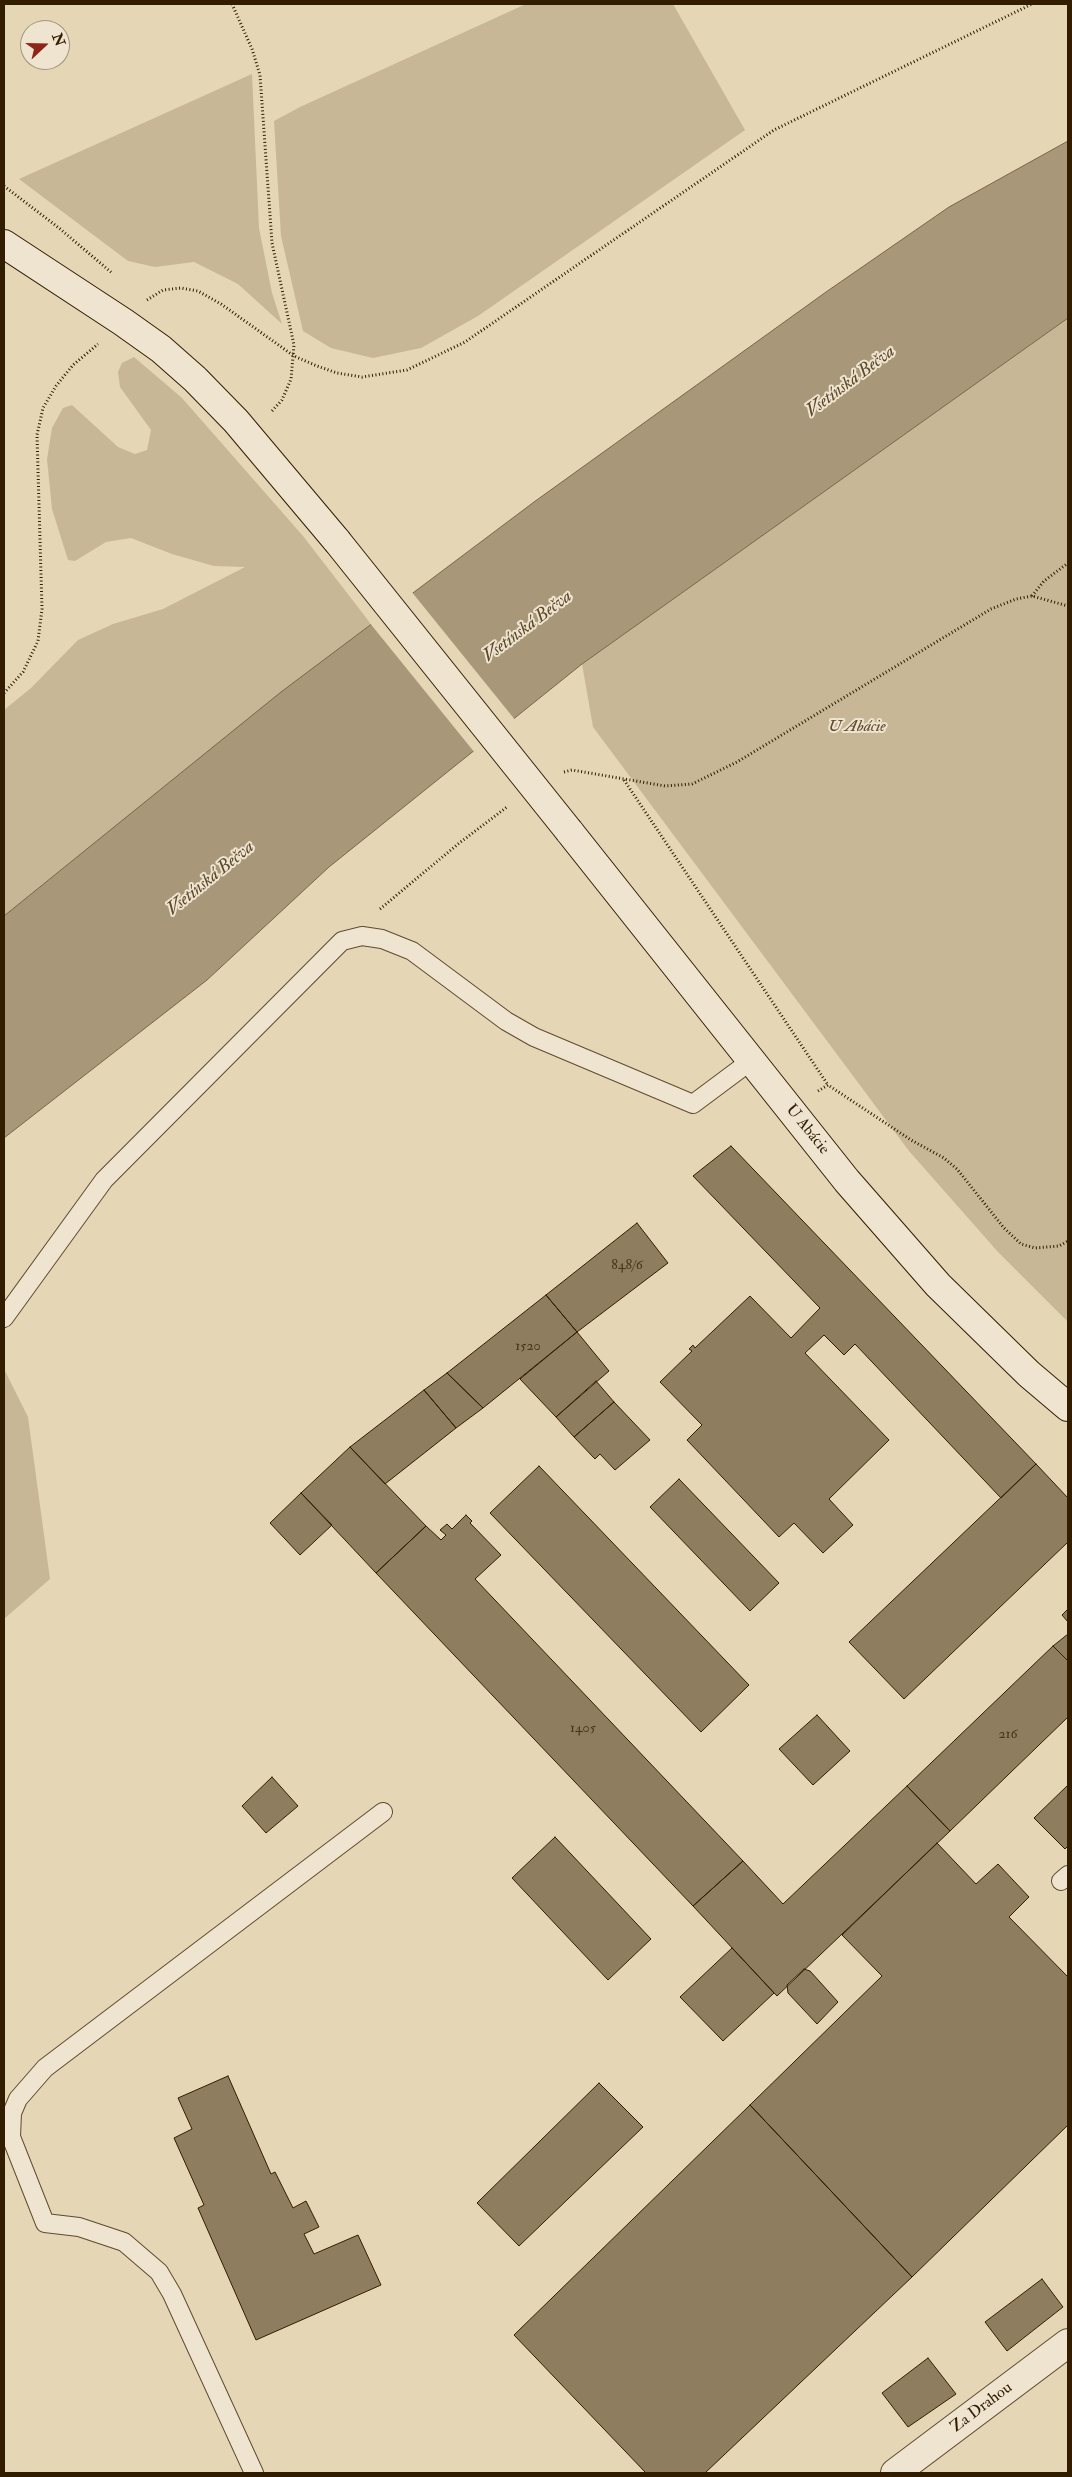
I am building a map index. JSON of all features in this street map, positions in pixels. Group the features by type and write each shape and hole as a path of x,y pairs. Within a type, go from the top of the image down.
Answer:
{"main road":[{"name":"U Abácie","path":"11,251 123,322 161,350 195,379 236,421 338,541 847,1181 938,1285 1029,1374 1068,1407"},
{"name":"Za Drahou","path":"896,2473 1068,2343"}],"lane":[{"path":"4,1318 104,1180 342,941 362,936 394,943 412,951 506,1021 534,1037 692,1104 752,1060"},
{"path":"254,2473 172,2294 159,2272 124,2242 79,2227 45,2223 10,2138 12,2113 18,2099 45,2068 383,1812"}],"path":[{"path":"232,4 252,49 260,75 272,243 294,346 291,379 282,400 266,417"},
{"path":"144,302 163,290 181,288 198,292 221,304 294,356 337,373 362,376 407,370 430,361 465,342 774,130 1032,4"},
{"path":"4,186 59,228 117,277"},
{"path":"4,693 23,672 38,641 42,609 37,435 44,408 56,386 73,365 123,322"},
{"path":"1032,596 1044,581 1068,563"},
{"path":"558,773 572,770 665,786 692,784 737,762 991,609 1016,599 1032,596 1068,606"},
{"path":"624,779 828,1085 911,1140 944,1158 956,1169 1004,1228 1021,1244 1035,1248 1059,1246 1068,1241"},
{"path":"342,941 458,844 514,802"},
{"path":"787,1106 828,1085"}],"green space":[{"path":"526,4 673,4 745,130 478,316 421,348 373,358 331,348 303,331 281,236 274,121 300,107"},
{"path":"252,74 259,228 272,293 282,324 238,284 194,262 155,267 128,261 19,179"},
{"name":"U Abácie","path":"1068,318 1068,1322 998,1252 909,1151 593,727 582,664"},
{"path":"134,357 182,398 303,536 371,624 4,925 4,710 31,688 78,640 113,624 163,609 245,567 214,566 172,554 131,538 106,542 75,561 68,560 52,509 47,459 52,428 63,408 72,405 118,447 135,454 147,450 151,430 120,387 118,372 122,363"},
{"path":"4,1369 28,1417 50,1579 4,1619"}],"water":[{"name":"Vsetínská Bečva","path":"1068,141 1068,318 582,664 329,867 207,980 4,1138 4,916 281,692 534,502 826,292 949,207"}],"pier":[{"path":"411,591 516,721 475,753 369,622"}],"building":[{"path":"731,1146 1036,1464 1001,1498 855,1344 844,1355 824,1335 805,1353 889,1440 829,1499 853,1525 823,1553 794,1523 779,1537 687,1440 702,1425 660,1382 692,1351 689,1349 693,1345 695,1348 750,1296 791,1338 820,1308 693,1176"},
{"path":"637,1223 668,1263 577,1332 546,1295"},
{"path":"546,1295 577,1332 483,1408 447,1373"},
{"path":"577,1332 609,1371 556,1417 520,1379"},
{"path":"447,1373 483,1408 456,1428 424,1390"},
{"path":"596,1381 614,1402 574,1437 556,1417"},
{"path":"424,1390 456,1428 385,1484 350,1447"},
{"path":"614,1402 650,1440 615,1470 600,1454 595,1459 574,1437"},
{"path":"350,1447 426,1526 376,1573 301,1493"},
{"path":"1036,1464 1068,1498 1068,1542 904,1699 849,1642"},
{"path":"539,1466 749,1685 701,1732 490,1513"},
{"path":"679,1479 779,1583 750,1611 650,1507"},
{"path":"301,1493 332,1525 300,1555 270,1523"},
{"path":"466,1515 472,1521 470,1523 501,1555 475,1579 743,1861 693,1906 376,1573 426,1526 441,1540 446,1535 440,1530 447,1524 452,1529"},
{"path":"1068,1609 1068,1622 1062,1615"},
{"path":"1068,1634 1068,1661 1053,1646"},
{"path":"1053,1646 1068,1661 1068,1717 950,1831 907,1786"},
{"path":"817,1715 850,1751 813,1785 779,1749"},
{"path":"272,1777 298,1806 266,1833 242,1806"},
{"path":"1068,1785 1068,1846 1065,1849 1034,1818"},
{"path":"907,1786 950,1831 777,1996 693,1906 743,1861 783,1904"},
{"path":"555,1837 651,1939 608,1980 512,1878"},
{"path":"937,1843 976,1884 998,1864 1029,1897 1009,1917 1068,1977 1068,2125 912,2277 750,2105 882,1976 842,1935"},
{"path":"732,1948 774,1993 723,2041 680,1997"},
{"path":"804,1969 810,1971 838,2002 817,2024 788,1993 787,1985"},
{"path":"228,2076 271,2174 275,2172 293,2208 306,2201 319,2227 304,2234 314,2254 358,2235 381,2285 256,2340 198,2208 204,2205 174,2138 192,2129 178,2098"},
{"path":"599,2083 643,2127 519,2246 477,2203"},
{"path":"750,2105 912,2277 705,2473 646,2473 514,2335"},
{"path":"1042,2279 1063,2307 1007,2351 985,2322"},
{"path":"928,2358 956,2394 908,2427 882,2393"}]}
